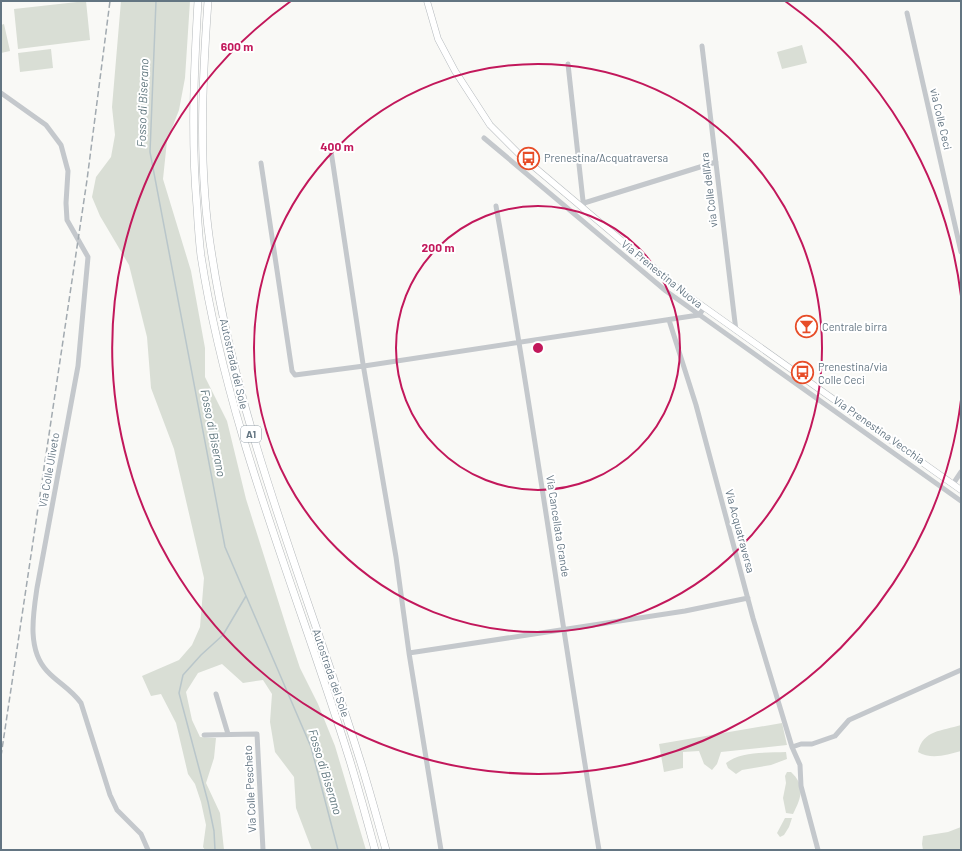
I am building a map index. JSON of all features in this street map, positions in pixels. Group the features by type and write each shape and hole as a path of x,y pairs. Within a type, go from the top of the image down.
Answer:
{"highway":[{"name":"Autostrada del Sole","path":"198,1 193,79 194,166 201,254 216,335 239,428 271,530 349,760 375,850"},
{"name":"Autostrada del Sole","path":"208,1 203,71 204,163 211,254 226,335 249,427 359,757 386,850"}],"main road":[{"name":"Via Prenestina Nuova","path":"427,1 436,34 445,54 490,125 520,155 648,265 704,308 961,490"}],"street":[{"name":"via Colle Ceci","path":"908,13 961,252"},
{"name":"via Colle dell'Ara","path":"702,46 736,331"},
{"path":"568,64 584,210"},
{"name":"Via Colle Uliveto","path":"1,93 46,125 61,144 68,170 66,203 67,220 88,257 78,366 36,595 34,644 39,660 44,667 72,691 81,703 110,795 117,810 141,834 148,850"},
{"name":"Via Prenestina Vecchia","path":"484,138 634,266 699,315 961,501"},
{"path":"331,151 364,366 396,557 409,652 440,850"},
{"path":"584,203 716,162"},
{"path":"261,164 264,194 293,373 297,375 669,320 699,315 704,308"},
{"name":"Via Cancellata Grande","path":"496,206 520,343 530,416 599,850"},
{"name":"Via Acquatraversa","path":"669,320 696,405 748,598 792,747 800,765 801,786 818,850"},
{"path":"953,484 961,472"},
{"path":"409,652 458,646 685,611 748,598"},
{"path":"792,747 801,744 812,744 835,736 849,720 961,670"},
{"path":"216,694 228,734"},
{"name":"Via Colle Pescheto","path":"204,735 257,734 263,850"}],"shaded area":[{"path":"86,1 90,40 18,49 14,9"},
{"path":"121,1 190,1 185,78 179,110 167,141 163,179 191,271 205,348 205,377 227,421 246,499 288,632 300,668 318,704 335,746 366,850 312,850 296,808 294,777 275,752 270,722 272,694 263,680 243,683 222,664 198,673 186,692 192,720 200,737 216,738 214,758 206,783 220,813 224,850 205,850 203,847 206,825 201,802 195,784 188,774 176,723 161,694 151,696 142,676 179,660 192,645 200,627 204,578 174,449 151,388 147,337 129,265 100,216 92,197 96,177 111,157 115,135 112,107"},
{"path":"4,24 10,51 1,53 1,25"},
{"path":"802,45 807,63 782,69 777,52"},
{"path":"51,49 53,68 20,72 18,53"},
{"path":"782,723 787,745 721,752 717,764 712,770 704,764 699,751 683,752 683,768 664,772 659,744"},
{"path":"961,725 961,751 934,756 928,756 918,752 924,739 929,735 940,730"},
{"path":"786,752 787,759 771,765 742,770 736,774 728,768 726,763 739,756"},
{"path":"787,772 791,772 796,777 799,782 801,792 793,814 786,813 783,798 786,783 785,776"},
{"path":"785,818 792,818 784,835 780,837 777,833"},
{"path":"961,827 961,850 923,850 923,836 948,832"}],"waterway":[{"name":"Fosso di Biserano","path":"156,1 150,152 225,547 311,747 338,850"},
{"path":"215,850 214,831 208,802 179,693 183,675 201,655 223,635 246,596"}],"railway":[{"path":"1,756 87,180 110,1"}],"place":[{"name":"Prenestina/Acquatraversa","path":"529,158"},
{"name":"Centrale birra","path":"806,327"},
{"name":"Prenestina/via Colle Ceci","path":"803,373"}]}
